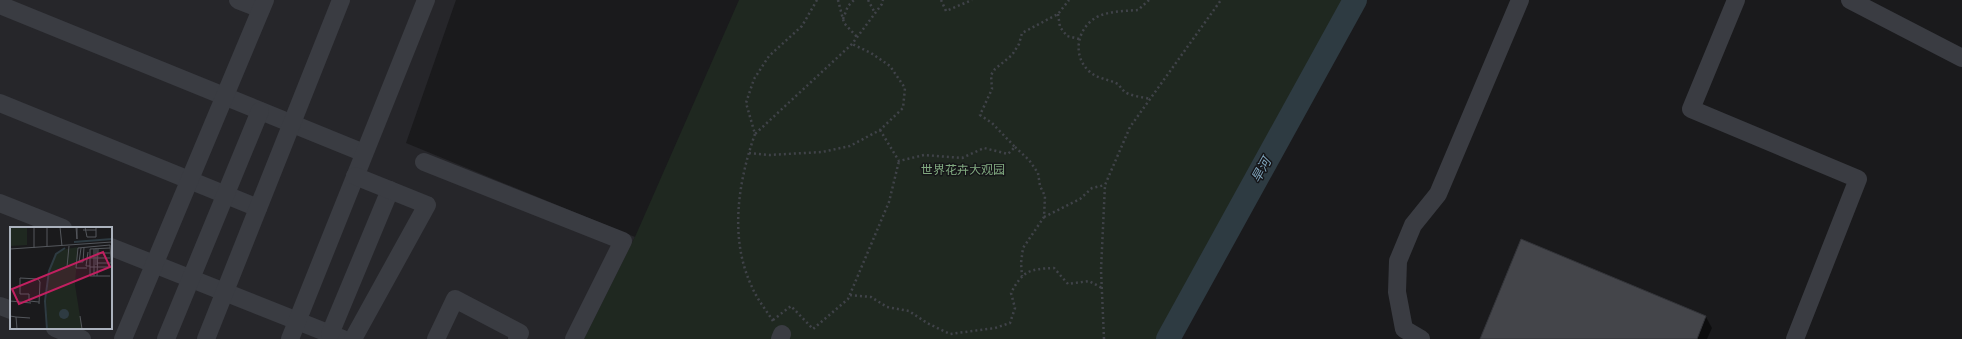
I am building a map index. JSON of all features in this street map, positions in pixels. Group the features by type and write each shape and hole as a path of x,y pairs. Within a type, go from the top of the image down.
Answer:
{"street":[{"path":"123,339 263,5 238,0"},
{"path":"206,339 341,0"},
{"path":"290,339 426,0"},
{"path":"1421,339 1404,328 1397,292 1398,261 1413,225 1438,194 1520,0"},
{"path":"1736,0 1691,109 1858,179 1795,339"},
{"path":"1850,0 1962,58"},
{"path":"0,5 364,154"},
{"path":"0,103 258,208"},
{"path":"166,339 260,111"},
{"path":"424,162 623,241 574,339"},
{"path":"353,339 427,205 355,176"},
{"path":"112,247 337,336 390,190"},
{"path":"0,203 60,227"},
{"path":"436,339 456,299 520,333 517,339"},
{"path":"0,306 10,310"},
{"path":"57,329 82,339"}],"path":[{"path":"755,134 746,103 754,79 769,56 802,26 817,0"},
{"path":"838,0 844,23 857,37"},
{"path":"843,19 848,6 854,0"},
{"path":"868,0 875,13"},
{"path":"778,331 752,287 739,249 739,191 755,134 852,44 883,0"},
{"path":"941,0 946,11 972,0"},
{"path":"1044,217 1045,196 1040,186 1038,173 1029,160 992,123 980,115 992,89 991,75 995,69 1012,55 1019,44 1022,33 1058,14 1069,0"},
{"path":"1149,0 1138,10 1112,12 1098,17 1085,26 1079,39 1078,54 1083,64 1098,78 1119,84 1124,92 1150,99"},
{"path":"1104,339 1102,288 1105,185 1130,127 1221,0"},
{"path":"1058,14 1060,27 1066,36 1079,39"},
{"path":"749,153 769,155 822,152 850,146 880,130 903,108 905,88 890,66 870,53 852,44"},
{"path":"778,331 791,306 813,329 848,299 889,202 899,161 880,130"},
{"path":"899,161 924,155 962,158 984,148 1008,154 1015,147"},
{"path":"1022,276 1021,263 1023,248 1044,217 1080,199 1092,188 1105,185"},
{"path":"850,295 871,297 887,307 909,311 927,323 950,334 995,328 1010,323 1015,308 1011,293 1018,279 1034,269 1054,268 1068,284 1089,281 1102,288"}],"shaded area":[{"path":"0,0 456,0 406,143 635,237 584,339 0,339"}],"green space":[{"name":"世界花卉大观园","path":"739,0 1343,0 1179,317 1162,339 584,339 635,237"}],"building":[{"path":"1521,239 1706,316 1697,339 1480,339"}],"waterway":[{"name":"旱河","path":"1168,339 1355,0"}]}
